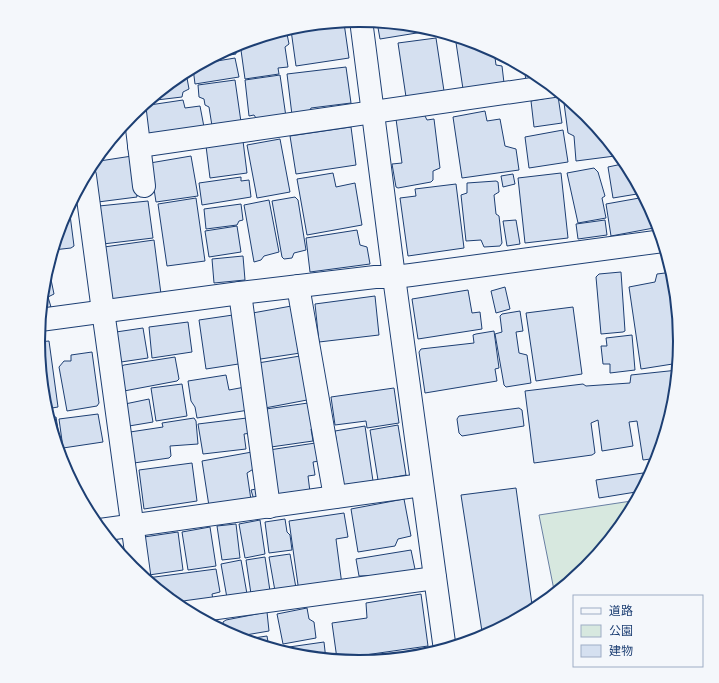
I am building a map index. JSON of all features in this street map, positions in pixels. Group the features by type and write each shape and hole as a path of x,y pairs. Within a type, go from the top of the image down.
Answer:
{"street":[{"path":"362,27 394,277 444,644"},
{"path":"139,146 544,87"},
{"path":"136,120 144,186"},
{"path":"86,186 138,565"},
{"path":"46,319 375,276 394,277 658,242"},
{"path":"298,286 335,497"},
{"path":"240,293 269,507"},
{"path":"107,529 422,485"},
{"path":"197,611 435,578"}],"green space":[{"path":"631,501 596,549 582,564 554,589 539,515"}],"building":[{"path":"345,28 349,58 296,66 292,35"},
{"path":"378,28 419,33 380,39"},
{"path":"287,36 289,44 285,47 288,67 278,68 279,74 245,79 241,50"},
{"path":"436,38 444,91 406,97 398,43"},
{"path":"456,42 495,57 496,65 502,66 504,83 463,89"},
{"path":"235,58 239,77 195,84 194,74 216,61"},
{"path":"346,67 351,103 311,108 309,112 292,115 287,74"},
{"path":"525,74 538,83 526,84"},
{"path":"280,75 286,117 258,121 254,115 249,116 245,80"},
{"path":"187,79 189,89 183,92 182,97 158,100"},
{"path":"235,80 241,122 212,126 209,107 205,105 204,99 199,97 198,85"},
{"path":"556,96 558,98 562,123 534,127 531,101"},
{"path":"183,100 185,108 200,106 204,127 147,135 144,113 153,105"},
{"path":"564,103 596,134 613,156 576,161 574,136 568,133"},
{"path":"485,111 487,121 500,119 505,146 516,149 519,170 462,178 453,117"},
{"path":"424,114 427,120 434,119 440,168 433,171 433,180 431,182 398,188 396,187 392,164 402,163 396,119"},
{"path":"351,127 356,165 296,174 290,136"},
{"path":"563,130 568,162 529,168 525,137"},
{"path":"280,139 290,192 257,198 247,145"},
{"path":"243,141 247,173 210,178 206,146"},
{"path":"132,156 137,197 98,202 94,173 103,161"},
{"path":"191,156 198,196 156,202 150,163"},
{"path":"619,165 638,194 613,198 608,167"},
{"path":"594,168 598,172 605,196 602,198 606,218 578,223 567,173"},
{"path":"333,173 336,187 355,183 362,225 307,235 297,179"},
{"path":"561,173 568,238 525,243 518,178"},
{"path":"513,174 515,184 503,187 501,176"},
{"path":"241,177 241,181 249,180 251,197 202,205 199,183"},
{"path":"498,182 499,192 494,195 496,214 499,216 502,243 500,246 484,247 481,240 466,241 461,195 467,193 467,183"},
{"path":"456,184 464,248 408,256 400,198 416,196 415,189"},
{"path":"295,197 298,200 306,250 294,253 292,258 284,259 282,257 272,201"},
{"path":"196,198 205,261 167,266 158,204"},
{"path":"640,198 653,228 611,236 606,204"},
{"path":"269,200 279,252 264,256 261,260 254,262 244,205"},
{"path":"148,201 153,238 103,244 99,206"},
{"path":"241,204 243,220 239,221 237,225 206,229 204,209"},
{"path":"70,218 74,246 71,248 59,249"},
{"path":"516,220 520,244 507,246 503,221"},
{"path":"605,220 607,235 578,239 576,224"},
{"path":"237,226 241,252 209,257 205,231"},
{"path":"357,230 360,245 367,247 370,264 310,272 306,238"},
{"path":"154,240 161,294 111,301 104,247"},
{"path":"243,256 245,280 214,283 212,259"},
{"path":"621,272 625,331 601,334 596,277 599,274"},
{"path":"666,273 668,280 673,321 673,364 641,369 629,287 655,282 657,274"},
{"path":"51,280 54,294 48,297"},
{"path":"505,287 510,309 496,313 491,291"},
{"path":"468,290 472,313 480,312 482,329 418,339 412,299"},
{"path":"375,296 379,335 319,342 315,304"},
{"path":"48,298 51,307 47,308"},
{"path":"297,305 307,352 254,360 247,314"},
{"path":"573,307 582,374 536,381 526,313"},
{"path":"520,311 523,331 516,332 519,353 527,355 531,383 506,387 504,385 495,334 502,332 500,316 502,314"},
{"path":"233,315 245,363 206,369 199,320"},
{"path":"188,322 192,352 152,358 149,327"},
{"path":"143,328 148,358 121,362 116,332"},
{"path":"494,331 499,368 495,369 497,381 425,393 419,352 421,349 474,343 473,335"},
{"path":"632,335 635,370 610,373 610,364 603,364 601,346 607,346 606,338"},
{"path":"45,341 49,341 58,407 52,408 48,383"},
{"path":"92,352 99,403 97,406 67,411 59,367 64,361 71,361 71,355"},
{"path":"300,356 307,400 265,408 258,363"},
{"path":"175,357 179,379 177,381 124,391 120,367 124,365"},
{"path":"672,371 668,403 651,459 643,460 637,421 629,422 633,446 602,451 598,420 591,423 595,453 592,455 534,463 525,391 583,384 586,386 630,383 631,375"},
{"path":"226,375 229,390 245,387 249,410 197,418 195,407 191,401 188,381"},
{"path":"182,384 187,416 156,421 151,388"},
{"path":"394,388 399,423 367,428 366,421 335,425 331,397"},
{"path":"149,399 153,422 129,426 125,404"},
{"path":"315,402 319,428 311,429 313,441 264,448 259,410"},
{"path":"519,408 522,410 524,426 462,436 459,433 457,419 459,416"},
{"path":"98,414 103,442 64,448 59,419"},
{"path":"55,417 56,417 58,430 56,423"},
{"path":"255,417 258,432 244,434 246,449 203,454 198,424"},
{"path":"194,418 196,421 198,444 170,446 171,456 169,458 134,463 130,432 163,427 162,423"},
{"path":"398,425 406,475 378,480 370,430"},
{"path":"365,426 373,481 342,485 335,431"},
{"path":"322,442 325,460 313,462 315,475 308,476 310,492 276,497 269,450"},
{"path":"252,452 255,468 247,473 251,500 209,506 202,461"},
{"path":"192,463 197,501 144,509 139,470"},
{"path":"643,473 644,477 636,492 599,498 596,480"},
{"path":"261,488 263,498 254,500 251,490"},
{"path":"516,488 532,604 499,624 482,631 461,495"},
{"path":"404,499 411,536 398,539 395,546 358,552 351,509"},
{"path":"344,513 348,537 336,539 342,585 299,592 289,521"},
{"path":"285,519 287,532 290,535 292,550 269,553 265,522"},
{"path":"260,520 265,554 245,558 239,524"},
{"path":"236,524 240,558 222,560 217,526"},
{"path":"210,527 216,566 188,570 182,532"},
{"path":"178,532 183,570 149,575 144,537"},
{"path":"411,550 416,574 359,576 356,559"},
{"path":"290,554 296,588 275,591 269,557"},
{"path":"265,557 270,591 251,594 246,560"},
{"path":"241,560 247,594 227,598 221,564"},
{"path":"216,569 220,592 212,594 213,600 186,604 151,577"},
{"path":"421,594 428,646 358,656 336,655 332,623 367,618 366,603"},
{"path":"307,608 309,619 314,622 316,638 283,644 277,614"},
{"path":"267,612 269,631 247,635 223,625 223,622 226,620"},
{"path":"267,636 268,642 258,639 255,638"},
{"path":"324,642 325,654 298,650 287,647"}]}
